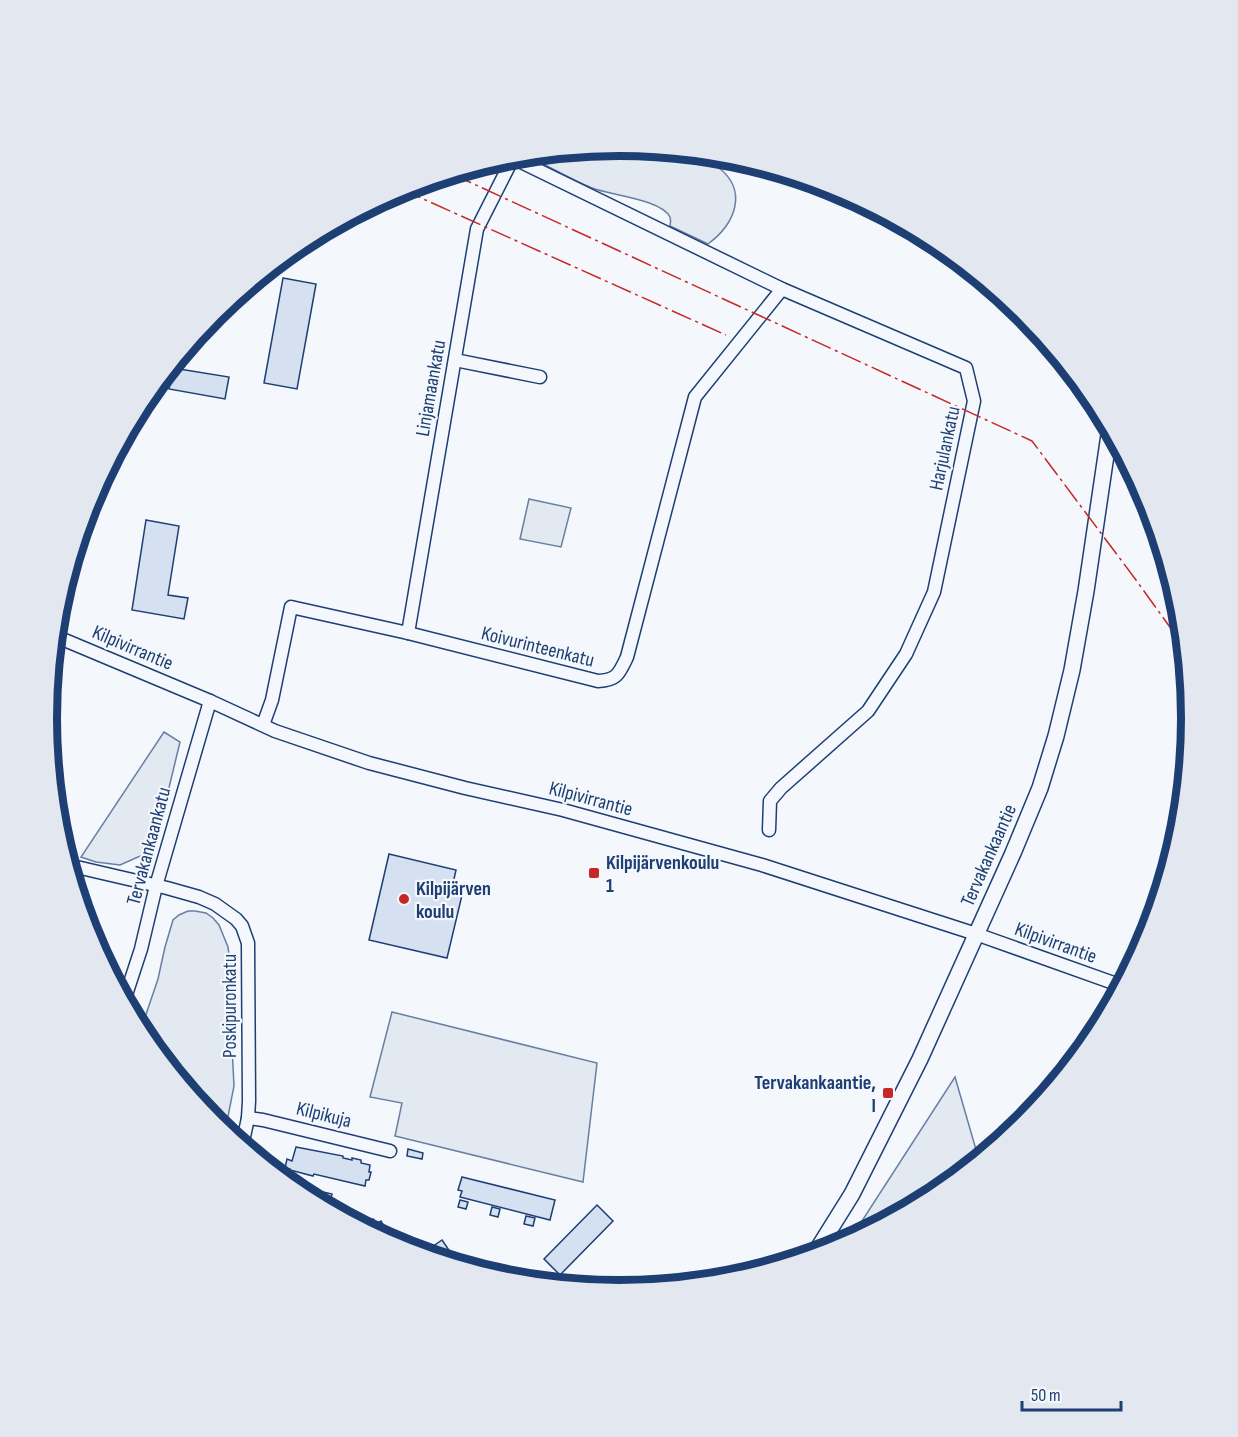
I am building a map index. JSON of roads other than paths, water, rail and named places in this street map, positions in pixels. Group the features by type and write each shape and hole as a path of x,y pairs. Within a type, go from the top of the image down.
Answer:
{"street":[{"name":"Harjulankatu","path":"527,164 782,289 966,368 974,401 934,592 906,654 868,711 781,788 770,801 769,830"},
{"name":"Linjamaankatu","path":"408,633 477,229 508,167"},
{"name":"Koivurinteenkatu","path":"263,725 272,700 291,607 408,633 598,681 610,681 619,673 627,657 695,397 782,289"},
{"path":"454,360 540,377"},
{"name":"Tervakankaantie","path":"822,1243 852,1194 920,1059 1040,788 1056,736 1074,658 1107,440"},
{"name":"Kilpivirrantie","path":"63,639 294,738 369,763 465,788 564,810 762,865 976,934 1115,983"},
{"name":"Tervakankaankatu","path":"127,991 141,950 156,886 210,701"},
{"name":"Poskipuronkatu","path":"77,867 199,897 215,904 242,926 248,943 249,969 248,1118 244,1137"},
{"name":"Kilpikuja","path":"248,1118 390,1150"}],"place":[{"name":"Kilpijärvenkoulu 1","path":"594,873"},
{"name":"Kilpijärven koulu","path":"404,899"},
{"name":"Tervakankaantie, I","path":"888,1093"}]}
